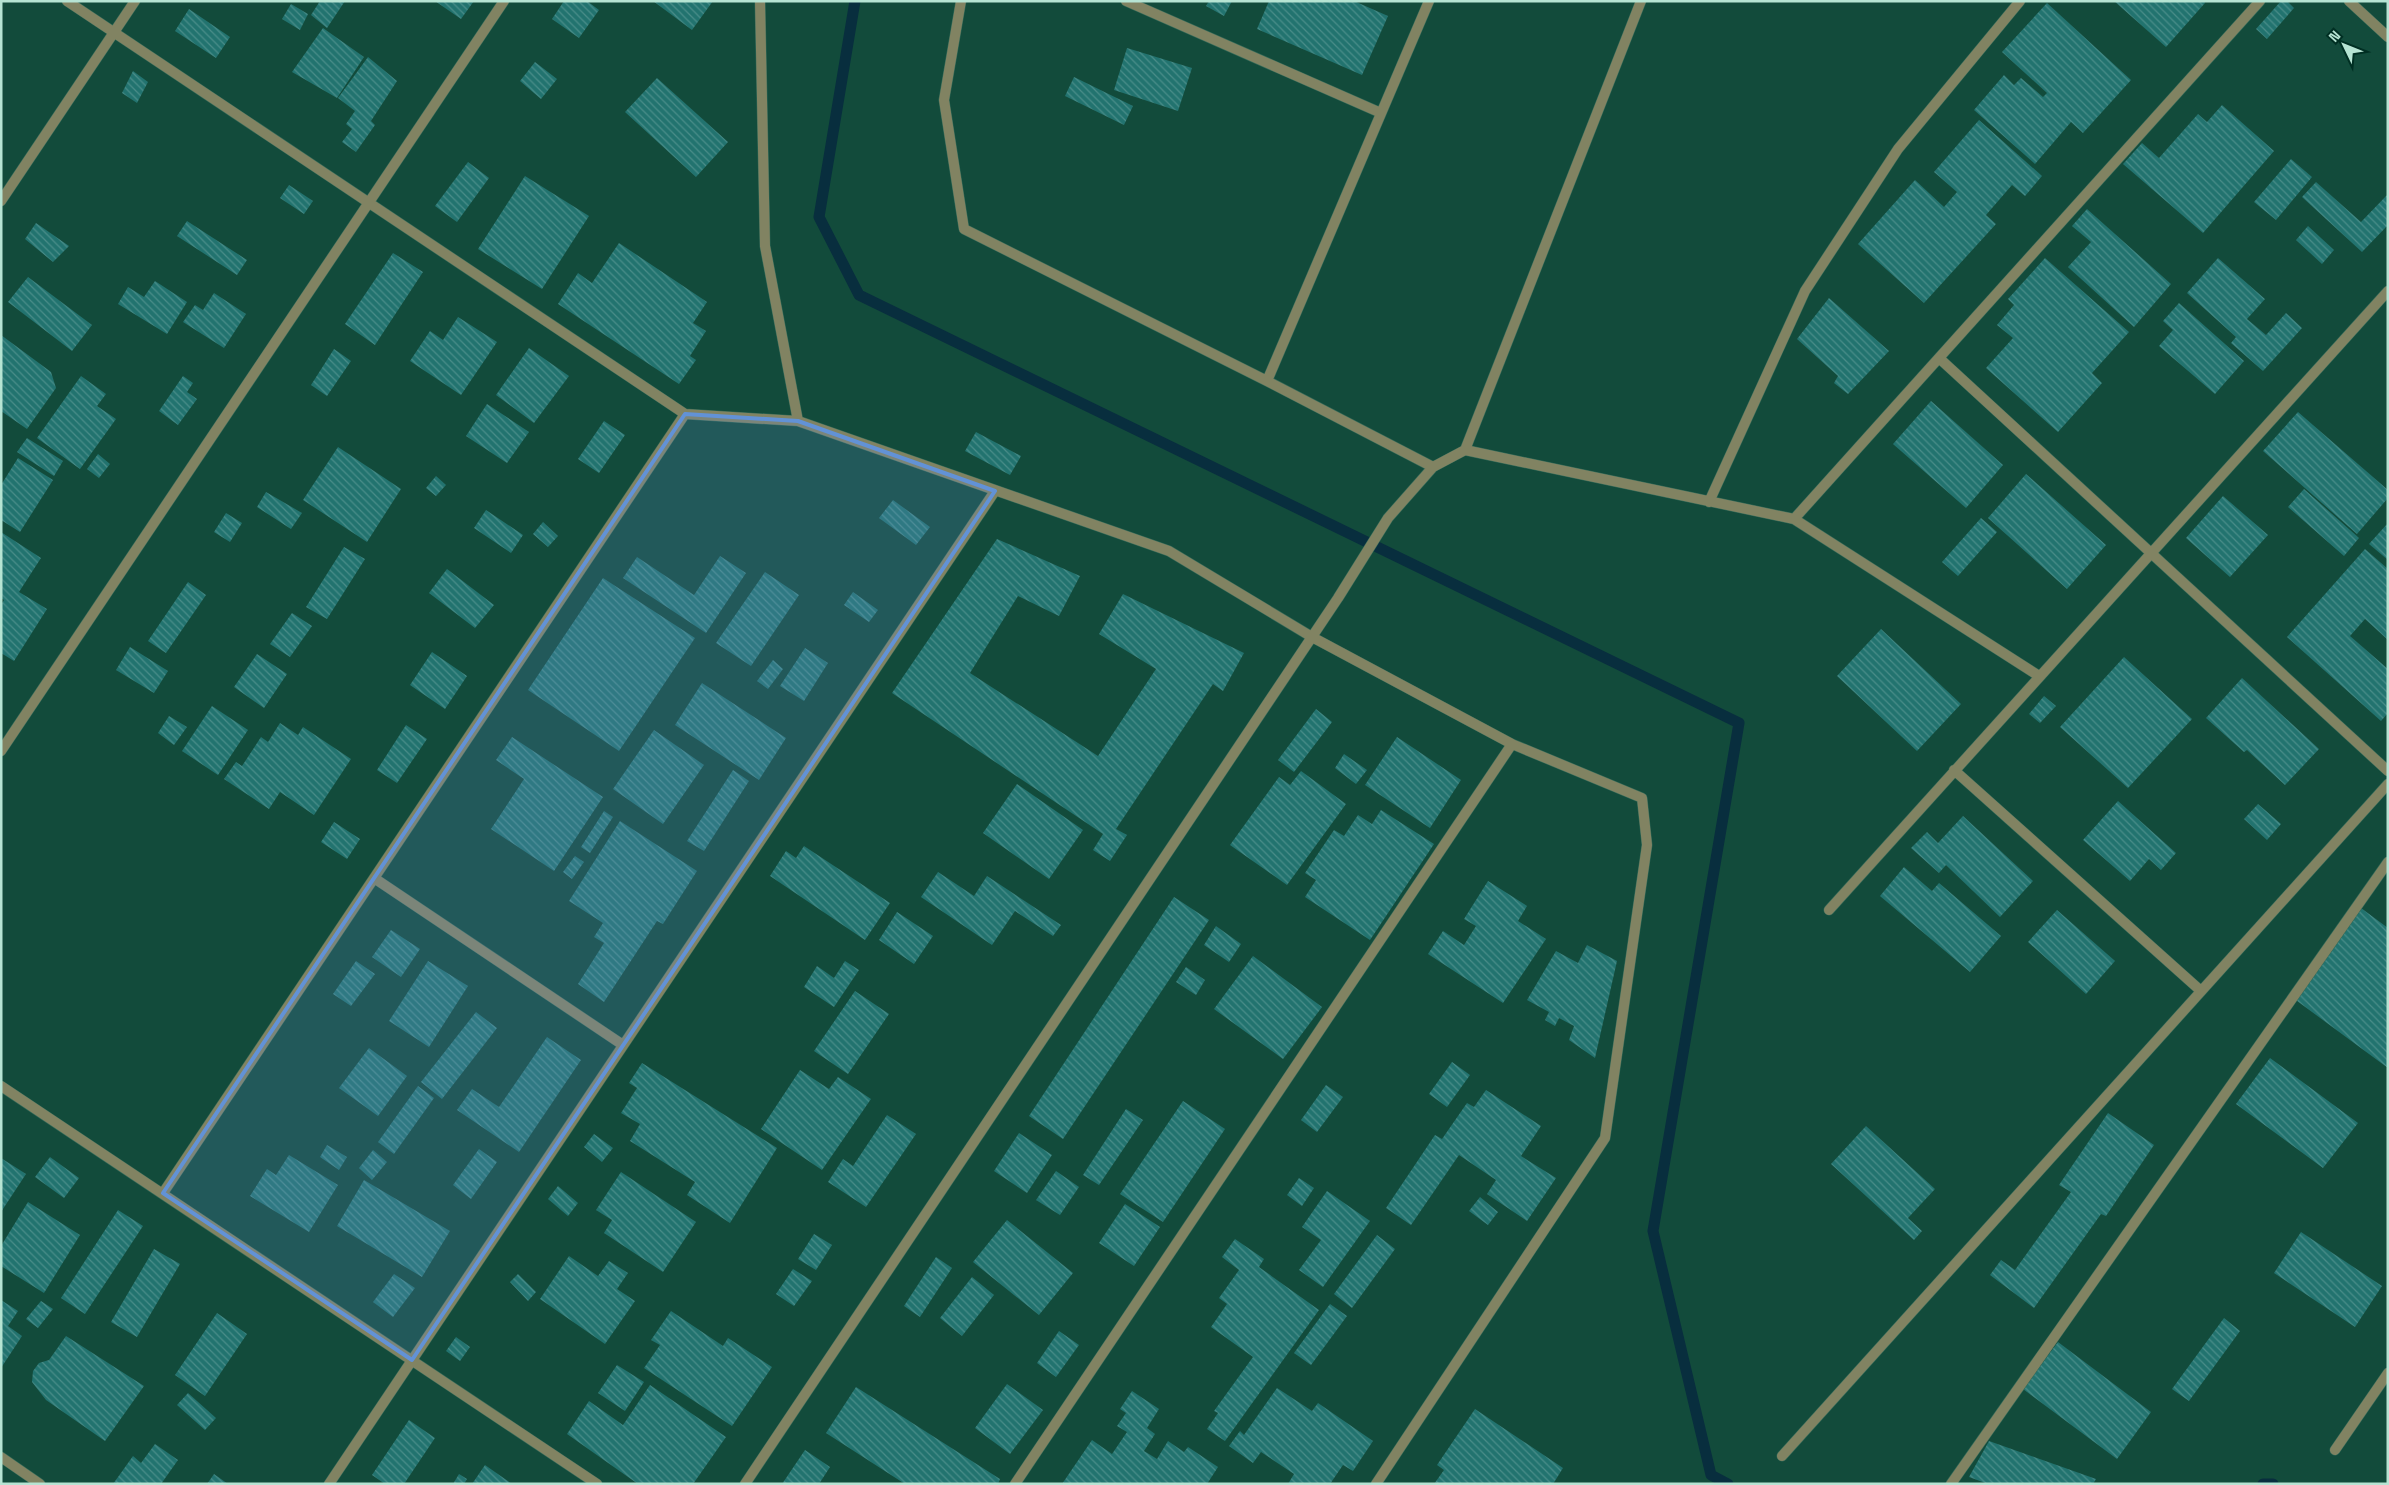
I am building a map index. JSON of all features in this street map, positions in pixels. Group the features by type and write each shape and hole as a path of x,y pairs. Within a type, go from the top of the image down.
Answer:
{"street":[{"path":"67,1 685,414 798,421 1169,551 1312,636 1512,744 1642,798 1647,845 1605,1138 1376,1484"},
{"path":"1,201 135,1"},
{"path":"1,751 504,1"},
{"path":"760,1 765,246 798,421"},
{"path":"961,1 944,100 964,229 1267,380 1433,467"},
{"path":"1126,1 1381,113"},
{"path":"1267,380 1429,1"},
{"path":"1465,450 1641,1"},
{"path":"1709,502 1805,291 1898,149 2020,1"},
{"path":"1794,519 2260,1"},
{"path":"2348,1 2388,36"},
{"path":"1829,910 2388,291"},
{"path":"1939,358 2388,771"},
{"path":"163,1194 685,414"},
{"path":"745,1484 1338,598 1388,518 1433,467 1465,450 1794,519 2039,676"},
{"path":"329,1484 994,491"},
{"path":"1016,1484 1512,744"},
{"path":"1954,770 2201,991"},
{"path":"1782,1456 2388,784"},
{"path":"1951,1484 2388,862"},
{"path":"374,878 623,1045"},
{"path":"1,1086 597,1484"},
{"path":"2335,1450 2388,1373"},
{"path":"1,1457 40,1484"}],"highlighted area":[{"path":"685,414 798,421 995,491 412,1360 163,1193"}],"building":[{"path":"320,1 345,1 327,28 311,15"},
{"path":"435,1 474,1 461,19"},
{"path":"564,1 587,1 599,10 579,38 552,19"},
{"path":"653,1 713,1 692,30"},
{"path":"1209,1 1232,1 1224,16 1206,6"},
{"path":"1269,1 1354,1 1388,16 1362,75 1257,29"},
{"path":"2114,1 2204,1 2205,3 2166,47"},
{"path":"2281,1 2287,1 2294,8 2267,39 2256,29"},
{"path":"2047,3 2131,80 2083,133 2071,122 2035,164 1974,110 2004,75 2014,85 2021,78 2043,97 2047,93 2002,52"},
{"path":"291,4 308,14 300,30 282,19"},
{"path":"189,9 230,37 216,58 175,31"},
{"path":"323,28 364,57 337,98 292,72"},
{"path":"1127,48 1192,68 1178,111 1114,90"},
{"path":"368,57 397,81 371,121 375,125 356,152 342,142 352,129 346,124 355,111 338,98"},
{"path":"535,62 557,79 541,99 520,81"},
{"path":"133,71 148,82 137,103 122,93"},
{"path":"1074,77 1133,106 1124,125 1065,96"},
{"path":"657,78 728,142 696,177 625,112"},
{"path":"2222,105 2274,151 2203,233 2123,164 2142,143 2159,158 2198,114 2207,122"},
{"path":"1979,120 2042,176 2025,196 2012,185 1986,215 1996,224 1924,303 1858,244 1915,180 1944,207 1957,192 1934,172"},
{"path":"2291,159 2312,177 2276,220 2254,202"},
{"path":"468,162 489,178 457,222 435,206"},
{"path":"525,176 589,216 542,289 478,249"},
{"path":"2316,182 2361,222 2388,194 2388,225 2362,252 2302,197"},
{"path":"289,185 313,201 304,214 280,198"},
{"path":"2087,209 2171,284 2134,327 2068,267 2091,242 2072,226"},
{"path":"187,221 247,260 237,275 177,236"},
{"path":"36,223 69,246 53,262 25,239"},
{"path":"2308,226 2334,250 2322,264 2296,240"},
{"path":"619,243 707,302 693,323 706,331 690,356 696,360 679,384 558,304 578,273 592,283"},
{"path":"393,253 423,272 375,345 345,324"},
{"path":"2045,258 2129,332 2092,373 2102,383 2058,432 1986,368 2013,338 1997,325 2014,305 2008,299"},
{"path":"2218,258 2265,299 2247,319 2266,335 2286,313 2302,328 2263,371 2231,343 2236,337 2187,293"},
{"path":"28,277 92,325 72,351 8,302"},
{"path":"155,281 187,302 167,334 118,304 128,287 144,297"},
{"path":"214,293 246,314 224,348 183,322 195,305 203,310"},
{"path":"1829,298 1889,351 1848,394 1834,383 1838,376 1797,339"},
{"path":"2179,303 2244,361 2215,394 2159,346 2173,330 2163,321"},
{"path":"458,317 497,342 461,395 410,361 430,331 443,340"},
{"path":"1,335 51,372 56,388 27,429 1,411"},
{"path":"529,348 569,376 534,423 496,395"},
{"path":"334,349 351,361 327,396 311,385"},
{"path":"81,376 106,394 97,406 116,419 80,469 37,438"},
{"path":"183,376 193,383 187,392 197,399 178,425 159,411"},
{"path":"1931,401 2003,465 1966,508 1893,444"},
{"path":"487,404 529,432 507,463 466,436"},
{"path":"2298,412 2388,490 2388,498 2357,534 2263,451"},
{"path":"604,421 625,435 599,473 578,459"},
{"path":"976,432 1021,456 1010,475 965,451"},
{"path":"27,438 63,461 54,476 17,452"},
{"path":"338,447 401,489 367,542 303,500"},
{"path":"98,454 110,464 99,478 87,469"},
{"path":"18,458 53,480 20,532 1,520 1,485"},
{"path":"2026,474 2106,545 2067,589 1988,518"},
{"path":"436,476 446,485 436,496 426,488"},
{"path":"2304,489 2359,538 2344,556 2288,507"},
{"path":"266,492 302,513 291,529 257,507"},
{"path":"2223,496 2268,535 2230,577 2186,538"},
{"path":"893,500 930,527 916,545 879,518"},
{"path":"486,510 523,535 511,553 474,528"},
{"path":"226,513 242,523 230,542 214,532"},
{"path":"1981,518 1997,532 1958,576 1942,562"},
{"path":"543,522 558,536 548,547 533,534"},
{"path":"2388,523 2388,560 2369,544"},
{"path":"1,532 41,558 19,592 47,609 14,661 1,653 1,605 4,600 1,598"},
{"path":"997,539 1080,576 1059,616 1018,596 970,673 1098,756 1156,669 1099,634 1123,594 1244,653 1223,691 1213,684 1116,829 1127,835 1110,861 1093,850 1103,834 892,693"},
{"path":"344,547 365,559 327,619 306,607"},
{"path":"2365,549 2388,569 2388,640 2365,619 2350,636 2388,669 2388,713 2381,721 2287,637"},
{"path":"720,556 746,573 706,633 623,578 637,557 694,595"},
{"path":"447,569 494,605 475,628 429,593"},
{"path":"765,572 799,595 751,666 716,643"},
{"path":"603,578 695,638 619,751 528,690"},
{"path":"188,582 206,595 166,653 148,641"},
{"path":"853,592 878,610 869,622 844,605"},
{"path":"292,613 312,626 290,657 270,644"},
{"path":"1881,629 1961,704 1917,751 1837,676"},
{"path":"130,647 168,671 154,693 116,670"},
{"path":"805,648 828,663 804,701 780,686"},
{"path":"432,652 467,676 445,709 410,685"},
{"path":"257,654 287,674 264,708 234,687"},
{"path":"2124,657 2192,719 2128,788 2060,727"},
{"path":"773,660 783,669 768,689 757,681"},
{"path":"2242,678 2319,749 2285,785 2247,750 2244,752 2206,718"},
{"path":"702,683 786,738 759,780 675,725"},
{"path":"2044,696 2056,706 2040,723 2029,714"},
{"path":"212,706 248,730 218,775 182,751"},
{"path":"1316,709 1332,722 1294,772 1278,760"},
{"path":"169,716 187,727 174,745 158,733"},
{"path":"280,723 298,735 303,727 351,759 314,815 280,792 269,809 224,779 236,762 242,766 261,737 268,742"},
{"path":"406,725 427,739 397,783 377,770"},
{"path":"654,730 704,765 663,824 613,789"},
{"path":"512,737 603,797 554,871 491,829 524,779 496,760"},
{"path":"1397,737 1461,780 1430,828 1365,785"},
{"path":"1344,754 1367,770 1356,784 1335,768"},
{"path":"733,770 749,781 704,851 687,841"},
{"path":"1301,771 1346,804 1287,885 1230,845 1279,777 1290,785"},
{"path":"1017,784 1083,830 1049,879 983,833"},
{"path":"2118,801 2176,853 2161,870 2149,859 2130,881 2083,840"},
{"path":"2258,804 2281,824 2267,840 2244,819"},
{"path":"1381,810 1434,844 1370,940 1305,897 1316,880 1305,873 1334,830 1344,836 1358,815 1372,824"},
{"path":"604,811 613,817 590,853 581,847"},
{"path":"1963,816 2033,881 2000,917 1946,865 1939,873 1911,848 1927,832 1938,843"},
{"path":"620,821 697,871 663,924 657,921 604,1002 578,984 604,943 594,937 603,923 569,901"},
{"path":"334,822 360,839 347,859 321,842"},
{"path":"804,846 890,903 865,940 770,876 786,851 796,858"},
{"path":"575,856 584,862 572,879 563,872"},
{"path":"1904,867 1932,891 1939,883 2001,936 1970,972 1880,896"},
{"path":"938,872 974,896 987,876 1061,925 1053,936 1015,911 992,945 921,897"},
{"path":"1488,881 1527,906 1518,921 1546,939 1503,1003 1428,954 1443,931 1464,945 1476,926 1464,919"},
{"path":"1174,897 1209,920 1063,1139 1029,1116"},
{"path":"2361,908 2388,928 2388,1068 2293,998"},
{"path":"2057,910 2115,961 2086,994 2028,942"},
{"path":"897,912 933,936 914,964 879,940"},
{"path":"1216,926 1241,944 1229,962 1204,945"},
{"path":"391,930 420,949 401,977 372,957"},
{"path":"1587,945 1617,961 1595,1058 1569,1040 1574,1026 1559,1018 1555,1026 1545,1020 1549,1012 1527,1000 1556,951 1578,963"},
{"path":"1253,956 1322,1007 1283,1059 1214,1009"},
{"path":"356,961 375,974 351,1006 333,994"},
{"path":"428,961 468,986 429,1047 389,1021"},
{"path":"845,961 859,970 834,1007 804,987 817,966 834,978"},
{"path":"1186,967 1205,980 1196,995 1176,982"},
{"path":"855,991 889,1014 848,1074 814,1051"},
{"path":"476,1012 497,1028 442,1099 421,1082"},
{"path":"547,1037 581,1060 519,1152 457,1110 472,1089 499,1107"},
{"path":"369,1048 407,1076 378,1116 339,1088"},
{"path":"2270,1058 2358,1123 2323,1168 2236,1104"},
{"path":"1452,1062 1470,1075 1447,1107 1429,1094"},
{"path":"642,1063 777,1148 730,1223 687,1195 695,1182 630,1141 640,1124 621,1113 637,1088 629,1083"},
{"path":"800,1070 829,1089 838,1077 871,1099 822,1170 761,1129"},
{"path":"1326,1085 1343,1097 1317,1132 1301,1120"},
{"path":"418,1086 434,1098 394,1154 378,1142"},
{"path":"1486,1090 1541,1126 1521,1156 1556,1178 1527,1221 1487,1194 1496,1180 1459,1155 1411,1225 1386,1208 1435,1135 1442,1139 1467,1103 1474,1107"},
{"path":"1183,1101 1225,1129 1163,1222 1120,1194"},
{"path":"1126,1109 1143,1120 1099,1185 1083,1175"},
{"path":"2108,1113 2154,1145 2106,1216 2101,1214 2034,1308 1990,1275 2001,1260 2015,1270 2071,1192 2059,1185"},
{"path":"887,1115 916,1134 866,1207 828,1182 843,1159 853,1166"},
{"path":"1866,1126 1935,1189 1908,1218 1922,1231 1914,1240 1831,1164"},
{"path":"1019,1133 1052,1155 1027,1193 994,1171"},
{"path":"594,1134 613,1148 602,1162 584,1147"},
{"path":"327,1145 347,1157 339,1170 320,1157"},
{"path":"479,1149 497,1162 471,1199 453,1185"},
{"path":"373,1150 387,1162 372,1180 359,1168"},
{"path":"289,1155 338,1185 309,1232 250,1196 267,1169 276,1175"},
{"path":"50,1157 79,1178 64,1198 35,1177"},
{"path":"1,1158 26,1174 1,1212"},
{"path":"1056,1171 1079,1187 1060,1215 1036,1200"},
{"path":"621,1172 696,1222 663,1272 604,1233 612,1220 596,1210"},
{"path":"1299,1178 1314,1188 1302,1206 1287,1195"},
{"path":"364,1180 450,1231 422,1277 337,1226"},
{"path":"558,1186 578,1203 568,1216 548,1199"},
{"path":"1327,1191 1370,1221 1323,1287 1299,1270 1321,1240 1302,1227"},
{"path":"1480,1197 1498,1212 1488,1225 1469,1211"},
{"path":"28,1202 80,1235 44,1293 1,1266 1,1246"},
{"path":"1125,1204 1160,1227 1134,1266 1099,1243"},
{"path":"118,1210 143,1226 85,1314 61,1298"},
{"path":"1007,1220 1073,1273 1039,1315 973,1262"},
{"path":"2301,1232 2382,1286 2355,1327 2274,1273"},
{"path":"814,1234 832,1245 816,1270 798,1259"},
{"path":"1377,1235 1395,1249 1352,1308 1334,1294"},
{"path":"1235,1239 1264,1259 1259,1267 1319,1310 1225,1441 1207,1429 1218,1413 1214,1411 1253,1357 1211,1327 1227,1304 1219,1298 1239,1270 1222,1257"},
{"path":"154,1249 180,1264 137,1337 111,1322"},
{"path":"569,1256 598,1276 609,1261 628,1273 617,1289 635,1301 605,1344 540,1299"},
{"path":"936,1257 952,1268 920,1317 904,1306"},
{"path":"793,1269 812,1281 794,1306 776,1294"},
{"path":"394,1274 415,1288 393,1317 373,1302"},
{"path":"518,1274 536,1292 528,1301 510,1282"},
{"path":"972,1277 994,1295 962,1336 940,1318"},
{"path":"1,1300 18,1311 8,1326 22,1336 1,1368"},
{"path":"41,1301 53,1309 38,1328 26,1319"},
{"path":"1330,1304 1347,1316 1311,1365 1294,1353"},
{"path":"671,1311 723,1346 728,1338 772,1367 732,1426 644,1368 660,1345 651,1340"},
{"path":"217,1313 247,1334 205,1396 175,1375"},
{"path":"2224,1318 2240,1331 2189,1401 2172,1389"},
{"path":"1059,1331 1079,1345 1056,1377 1037,1363"},
{"path":"66,1336 144,1386 105,1441 46,1400 32,1382 33,1371 39,1363 49,1360"},
{"path":"456,1337 470,1347 460,1361 446,1351"},
{"path":"2058,1342 2151,1412 2117,1459 2023,1389"},
{"path":"617,1365 644,1382 625,1411 598,1393"},
{"path":"1007,1384 1043,1410 1010,1454 975,1428"},
{"path":"650,1385 726,1437 693,1484 638,1484 567,1434 589,1401 623,1425"},
{"path":"856,1387 1000,1479 998,1484 905,1484 826,1433"},
{"path":"1277,1388 1312,1411 1318,1403 1373,1441 1353,1471 1343,1465 1330,1484 1288,1484 1294,1474 1261,1452 1253,1463 1229,1446 1240,1431 1244,1435"},
{"path":"1132,1391 1159,1409 1147,1428 1155,1434 1144,1451 1157,1459 1168,1441 1184,1452 1188,1447 1218,1467 1207,1484 1062,1484 1092,1440 1112,1454 1127,1432 1117,1426 1126,1413 1120,1409"},
{"path":"188,1393 216,1418 205,1430 177,1405"},
{"path":"1475,1409 1563,1468 1553,1484 1434,1484 1444,1470 1437,1465"},
{"path":"409,1420 435,1438 404,1484 385,1484 372,1475"},
{"path":"1989,1441 2096,1479 2093,1484 1988,1484 1969,1477"},
{"path":"155,1444 178,1460 161,1484 113,1484 133,1456 141,1463"},
{"path":"805,1450 830,1467 819,1484 782,1484"},
{"path":"485,1465 512,1484 472,1484"},
{"path":"214,1474 228,1484 207,1484"},
{"path":"459,1474 467,1479 464,1484 453,1484"}],"waterway":[{"path":"855,1 819,217 859,295 1739,723 1653,1231 1711,1475 1728,1484"},
{"path":"2263,1484 2273,1484"}]}
